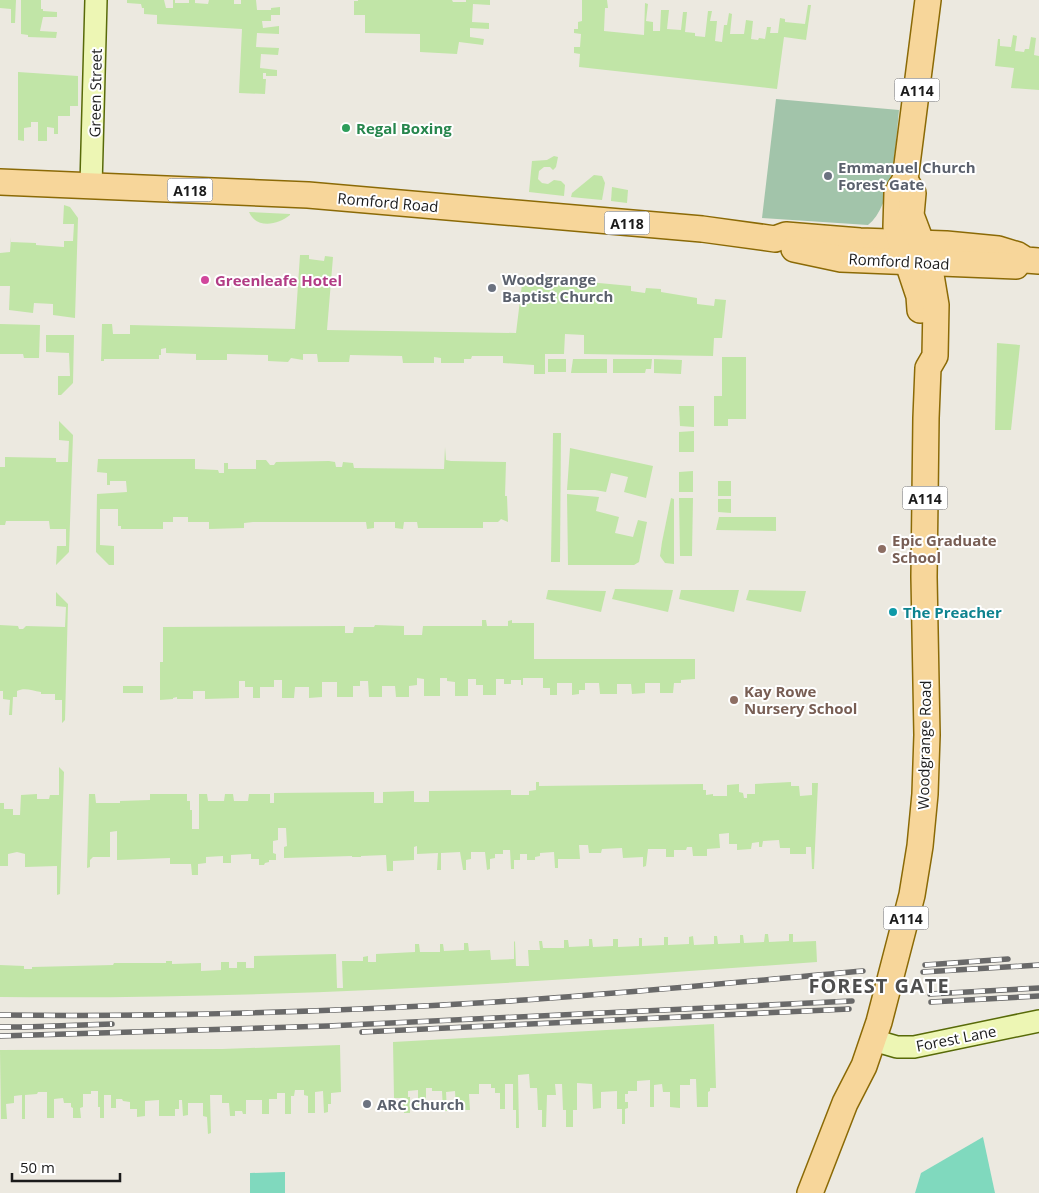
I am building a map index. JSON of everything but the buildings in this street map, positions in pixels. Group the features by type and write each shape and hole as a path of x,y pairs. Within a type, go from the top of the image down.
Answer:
{"main road":[{"name":"Green Street","path":"91,186 96,0"},
{"name":"A114","path":"915,253 896,227 897,193 906,180 928,0"},
{"name":"Romford Road","path":"0,182 308,195 702,230 775,239 785,248 841,259 915,253 1018,266 1032,260"},
{"name":"Woodgrange Road","path":"810,1193 845,1103 864,1066 873,1040 912,895 925,794 927,735 924,577 928,368 935,356 936,305 915,253"},
{"name":"Forest Lane","path":"873,1040 897,1047 914,1047 1039,1021"}],"green space":[{"path":"0,0 16,0 15,23 11,23 11,9 0,8"},
{"path":"21,0 41,0 41,9 43,11 57,12 57,17 43,17 40,31 57,32 56,38 28,37 28,35 21,34"},
{"path":"127,0 164,0 166,8 173,8 173,0 175,0 175,3 189,3 189,0 195,0 195,3 208,4 209,0 234,0 234,4 241,4 241,0 256,0 257,10 271,10 271,8 280,7 280,15 271,15 271,21 262,21 263,28 279,26 279,34 257,33 256,47 279,48 278,55 261,54 260,68 277,70 277,76 266,76 266,73 263,73 263,79 266,79 265,94 239,93 242,29 157,24 157,15 144,14 144,8 142,8 141,4 127,3"},
{"path":"452,0 453,2 466,2 466,0 490,0 490,5 473,4 472,22 489,23 489,29 470,28 470,37 484,39 483,45 459,42 457,54 420,52 420,34 365,33 365,15 354,15 354,1"},
{"path":"582,0 607,0 608,8 605,8 604,31 644,35 645,3 648,4 646,21 653,22 653,31 660,31 661,10 669,10 667,29 681,30 683,12 687,12 685,32 705,37 708,11 712,11 710,21 717,21 715,41 722,42 724,25 727,25 729,13 732,14 730,34 744,34 746,20 753,21 751,39 758,40 759,38 765,39 767,27 771,27 770,33 778,33 780,18 785,19 785,22 805,24 808,5 811,5 806,40 784,37 777,89 579,67 580,54 574,53 574,47 580,47 581,34 574,33 574,29 578,29 578,22 582,21"},
{"path":"1013,35 1017,36 1015,51 1024,52 1025,49 1029,49 1031,37 1036,38 1034,55 1039,56 1039,90 1011,88 1014,68 995,66 998,39 1000,39 1000,46 1011,47"},
{"path":"18,72 78,76 78,106 70,106 70,116 58,116 58,134 54,134 54,128 47,127 47,141 38,141 38,122 31,122 31,127 24,128 24,141 18,140"},
{"path":"776,99 899,110 892,172 888,188 876,216 868,225 762,218"},
{"path":"554,156 558,157 556,167 553,170 550,167 544,167 539,171 538,179 542,183 548,184 554,180 561,181 565,185 564,196 529,192 532,161 547,160"},
{"path":"594,175 602,176 605,183 602,200 571,197 572,193"},
{"path":"612,187 628,190 627,203 611,201"},
{"path":"64,205 70,207 78,218 75,318 53,315 53,304 34,303 33,313 9,310 10,286 0,286 0,253 10,252 11,237 11,242 64,247 64,241 73,241 74,224 63,224"},
{"path":"249,212 290,215 280,221 268,224 257,221"},
{"path":"300,255 309,255 309,259 324,261 325,256 333,257 327,330 516,333 523,276 531,277 531,283 544,284 545,278 631,286 631,291 645,293 646,288 661,289 661,292 697,298 697,304 714,306 715,299 726,300 722,338 714,338 713,356 584,354 584,335 565,334 564,354 545,354 545,374 534,374 534,365 503,363 503,356 472,356 471,359 464,359 464,363 441,363 441,358 434,357 434,363 403,363 402,356 350,355 349,362 318,362 317,354 303,354 303,360 291,358 288,362 268,361 268,355 227,354 227,360 196,360 196,354 166,353 166,348 161,349 159,359 104,359 104,361 101,361 102,324 112,324 113,334 130,334 130,325 295,329"},
{"path":"0,324 40,325 39,358 24,358 23,354 0,354"},
{"path":"46,335 74,335 73,383 61,395 58,395 58,376 70,376 69,353 46,352"},
{"path":"997,343 1020,345 1011,430 995,430"},
{"path":"722,357 746,357 746,419 728,419 728,426 714,426 714,396 722,396"},
{"path":"548,359 566,359 566,372 548,372"},
{"path":"573,359 607,359 607,373 571,373"},
{"path":"613,359 652,359 651,369 646,369 645,373 613,373"},
{"path":"654,359 682,360 681,374 654,373"},
{"path":"679,406 694,406 694,427 680,426"},
{"path":"59,421 73,435 69,552 56,565 57,546 66,546 66,529 50,529 49,521 6,521 5,525 0,525 0,467 5,467 5,457 56,458 56,462 68,462 69,441 59,440"},
{"path":"694,431 694,452 679,452 679,432"},
{"path":"553,433 561,433 560,562 551,562"},
{"path":"445,447 446,460 506,462 505,496 507,496 508,522 501,519 498,522 483,522 483,528 418,528 417,522 404,522 403,529 395,528 395,522 374,522 374,528 367,529 366,522 253,522 244,523 244,528 209,529 209,522 188,522 188,517 173,517 173,522 163,522 163,529 121,529 121,526 118,526 118,509 100,509 100,545 114,546 114,565 109,565 96,552 97,494 127,492 126,481 110,481 110,485 107,485 107,473 97,472 98,459 195,459 195,469 218,470 219,473 224,473 224,463 228,463 228,469 256,469 256,460 266,460 270,465 274,465 276,462 329,461 335,462 336,467 342,467 343,462 353,463 354,468 444,469"},
{"path":"570,448 653,466 646,498 624,492 628,477 611,473 606,492 567,490"},
{"path":"693,471 693,492 679,492 679,472"},
{"path":"718,481 731,481 731,496 718,496"},
{"path":"567,494 599,497 596,511 619,517 615,533 633,537 638,520 647,522 639,562 634,565 568,565"},
{"path":"671,498 674,499 674,564 665,563 660,556"},
{"path":"679,498 693,498 692,556 680,556"},
{"path":"718,499 731,499 731,513 718,512"},
{"path":"719,517 776,517 776,531 716,530"},
{"path":"615,589 673,590 668,612 612,599"},
{"path":"548,590 606,591 601,612 546,599"},
{"path":"681,590 739,590 734,612 679,599"},
{"path":"749,590 806,591 801,612 746,600"},
{"path":"56,592 68,604 65,720 62,723 62,700 55,700 55,694 41,694 41,692 26,689 17,691 17,697 13,697 12,715 9,715 10,700 3,699 3,691 0,691 0,625 18,626 19,629 23,629 26,626 65,627 66,607 56,606"},
{"path":"482,620 486,620 487,626 508,626 508,621 512,620 512,623 534,623 534,659 695,659 695,679 681,680 681,683 674,683 673,693 660,693 660,683 645,683 645,693 632,694 631,684 617,684 617,694 600,694 599,683 585,683 585,690 579,690 579,694 572,695 572,683 557,683 557,695 550,695 550,688 543,688 543,678 523,678 523,685 521,685 521,680 511,680 511,684 504,684 504,679 496,679 496,695 483,695 483,685 476,685 476,679 468,679 468,696 455,696 455,682 447,681 447,678 440,678 440,696 424,696 424,679 417,678 417,685 409,686 409,697 396,697 395,686 382,686 382,697 369,697 368,681 360,681 360,686 353,686 353,697 337,697 337,682 322,682 322,697 309,698 309,687 295,687 294,698 282,698 282,680 274,680 274,687 260,687 260,698 253,698 253,687 245,687 245,681 239,681 239,698 205,699 205,691 193,691 193,699 177,699 177,697 160,700 160,662 163,662 163,627 345,626 345,633 353,633 354,627 374,627 375,625 404,626 404,635 422,635 423,626 482,626"},
{"path":"123,686 143,686 143,693 123,693"},
{"path":"59,767 64,772 60,894 57,895 57,866 25,867 25,854 17,852 8,854 8,866 0,866 0,803 4,803 4,809 13,809 13,815 20,815 21,795 37,794 37,799 49,799 50,795 59,795"},
{"path":"536,782 539,782 539,786 703,784 703,790 706,790 706,795 713,794 713,796 727,796 727,785 739,784 739,792 743,793 744,798 747,798 747,794 755,794 755,784 791,782 791,786 799,786 800,796 812,795 812,783 818,783 814,869 812,869 811,847 806,847 806,854 790,854 790,848 780,848 779,840 763,841 762,847 759,847 759,842 752,843 751,849 737,850 737,844 729,844 729,833 719,834 720,848 707,849 707,856 693,856 692,847 687,847 686,850 674,850 674,857 666,857 666,849 648,849 646,866 643,867 643,857 623,858 622,848 602,849 601,853 589,853 588,845 579,845 580,859 558,859 558,868 555,868 554,852 540,853 540,856 535,857 535,860 527,860 527,854 520,854 520,860 514,860 514,869 511,869 510,850 503,850 503,854 495,854 495,858 490,859 490,869 487,870 485,852 471,852 471,859 466,860 466,870 463,870 460,852 441,853 441,870 437,870 438,853 417,854 417,846 414,847 414,860 393,861 393,871 387,871 386,855 284,858 284,847 287,846 286,828 278,828 278,840 273,841 273,853 276,854 276,860 269,860 264,865 259,865 259,859 251,859 251,854 231,855 231,863 223,863 223,856 206,857 206,863 198,864 198,875 192,875 191,864 170,864 170,858 117,860 117,831 110,832 110,857 93,857 90,860 90,867 87,868 89,794 95,794 96,803 120,803 120,801 150,800 150,794 187,794 187,801 190,801 190,810 192,810 192,829 199,829 199,794 207,794 208,801 224,801 225,794 233,794 234,801 248,801 249,794 270,794 270,803 274,803 274,793 374,792 374,803 383,803 383,792 414,791 414,802 429,802 429,791 511,790 511,795 529,795 529,791 536,790"},
{"path":"765,934 768,934 769,942 789,941 789,934 793,934 793,942 816,941 817,962 511,983 307,993 205,996 0,997 0,965 24,966 24,969 32,969 32,967 113,965 114,963 166,963 166,961 172,961 172,964 201,963 201,971 221,970 221,962 229,962 229,968 237,968 237,962 246,962 246,968 254,968 254,956 336,954 337,988 343,988 342,961 363,961 363,957 368,956 368,962 376,962 376,954 415,952 415,944 419,944 420,952 440,952 440,944 443,944 444,951 464,950 464,943 468,943 469,951 490,950 491,960 514,959 515,941 516,966 529,966 528,950 540,950 539,941 542,941 543,948 564,948 564,940 568,940 569,947 589,946 589,939 592,939 593,947 613,946 613,939 618,939 618,947 639,946 639,938 642,938 642,946 664,945 664,937 668,937 668,945 689,944 689,937 693,936 694,945 714,944 714,936 717,936 718,944 740,943 740,935 743,935 744,943 764,942"},
{"path":"714,1024 716,1088 710,1088 708,1092 708,1107 697,1107 696,1079 690,1079 690,1085 680,1085 680,1108 670,1107 670,1092 663,1092 662,1084 654,1085 654,1107 650,1107 650,1080 637,1081 637,1091 628,1091 628,1094 625,1094 625,1102 628,1102 628,1108 625,1109 625,1124 622,1124 622,1109 617,1109 617,1091 601,1092 601,1108 593,1109 592,1084 577,1083 577,1110 573,1110 573,1127 566,1127 566,1110 563,1110 562,1084 555,1084 556,1095 547,1095 546,1127 542,1127 542,1110 538,1110 537,1088 530,1088 529,1074 518,1075 519,1128 516,1128 516,1110 513,1110 513,1084 505,1084 505,1109 500,1109 500,1093 495,1093 495,1088 491,1088 491,1084 479,1084 479,1094 469,1094 470,1110 456,1110 455,1091 446,1092 447,1111 443,1111 442,1091 432,1091 432,1088 426,1088 426,1111 418,1111 418,1090 408,1091 410,1113 404,1113 403,1098 394,1098 393,1042"},
{"path":"340,1045 341,1092 331,1093 331,1104 328,1104 328,1112 324,1113 323,1091 315,1092 315,1113 308,1113 308,1096 304,1095 304,1090 295,1090 294,1096 291,1096 291,1114 285,1114 285,1093 277,1093 277,1099 269,1099 269,1114 262,1114 262,1100 246,1100 246,1114 243,1114 242,1111 235,1111 235,1116 230,1116 229,1103 222,1103 222,1095 210,1095 211,1133 208,1134 207,1117 203,1116 203,1103 188,1103 188,1115 183,1116 182,1100 179,1100 179,1109 175,1109 175,1116 159,1116 159,1100 145,1101 145,1116 137,1117 137,1109 130,1109 130,1102 116,1099 116,1108 111,1108 111,1095 104,1095 104,1118 100,1118 98,1091 91,1091 91,1094 83,1094 83,1107 80,1108 81,1118 73,1118 71,1103 64,1103 63,1098 54,1099 54,1118 47,1118 47,1092 38,1092 37,1094 25,1095 25,1119 22,1119 22,1095 14,1096 14,1103 6,1104 7,1119 1,1119 0,1050 222,1049"},
{"path":"983,1137 995,1193 915,1193 921,1173"},
{"path":"285,1172 285,1193 250,1193 250,1173"}],"railway":[{"path":"925,965 1008,959"},
{"path":"923,972 1039,965"},
{"path":"0,1015 186,1014 433,1006 679,988 863,971"},
{"path":"930,994 1039,988"},
{"path":"931,1002 1039,996"},
{"path":"0,1036 328,1026 852,1001"},
{"path":"362,1032 849,1009"},
{"path":"0,1027 112,1024"}],"place":[{"name":"Regal Boxing","path":"346,128"},
{"name":"Emmanuel Church Forest Gate","path":"828,176"},
{"name":"Greenleafe Hotel","path":"205,280"},
{"name":"Woodgrange Baptist Church","path":"492,288"},
{"name":"Epic Graduate School","path":"882,549"},
{"name":"The Preacher","path":"893,612"},
{"name":"Kay Rowe Nursery School","path":"734,700"},
{"name":"ARC Church","path":"367,1104"}],"district":[{"name":"FOREST GATE","path":"879,985"}]}
